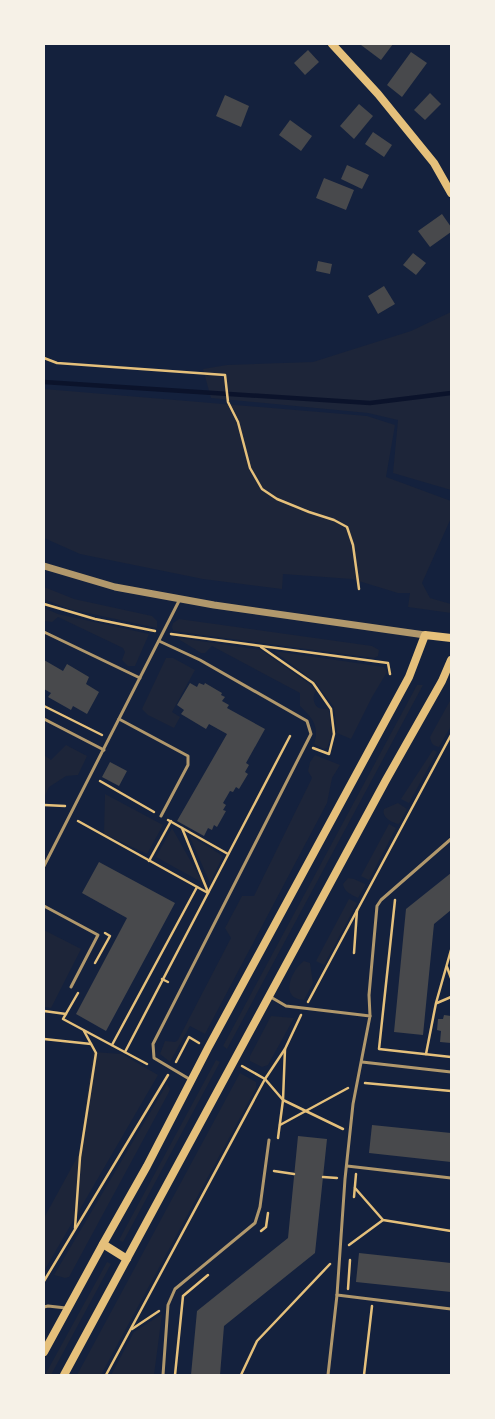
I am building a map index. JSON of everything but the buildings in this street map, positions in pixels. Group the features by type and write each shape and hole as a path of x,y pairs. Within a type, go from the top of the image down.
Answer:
{"main road":[{"path":"332,44 378,94 434,163 451,193"},
{"path":"44,1352 102,1244 147,1166 191,1080 409,677 425,635 451,638"},
{"path":"64,1375 382,787 442,682 451,660"},
{"path":"102,1244 127,1259"}],"street":[{"path":"44,566 115,587 214,606 425,635"}],"lane":[{"path":"44,866 180,599"},
{"path":"44,632 140,678"},
{"path":"159,641 200,660 308,722 312,734 153,1044 154,1058 191,1080"},
{"path":"44,719 104,750"},
{"path":"119,720 188,756 188,765 161,816"},
{"path":"328,1375 337,1296 346,1166 354,1104 370,1016 369,995 377,906 381,900 451,839"},
{"path":"44,906 98,935 71,987"},
{"path":"270,996 286,1006 370,1016"},
{"path":"362,1062 451,1072"},
{"path":"163,1375 168,1305 175,1289 256,1223 260,1207 269,1140"},
{"path":"346,1166 451,1178"},
{"path":"337,1296 451,1309"},
{"path":"44,1307 68,1308"}],"path":[{"path":"44,358 57,363 225,374 228,402 238,422 250,468 262,489 277,499 334,520 347,527 353,545 359,589"},
{"path":"44,604 95,619 164,632 177,636 388,663 390,674"},
{"path":"261,647 313,683 331,709 334,734 329,754 306,745"},
{"path":"44,706 104,736 107,729"},
{"path":"106,1375 265,1079 285,1049 304,1009 451,735"},
{"path":"63,1020 125,1052 290,736"},
{"path":"44,805 74,807"},
{"path":"78,822 208,893"},
{"path":"149,861 171,822"},
{"path":"182,828 208,893"},
{"path":"112,1044 197,887"},
{"path":"400,896 394,901 379,1049 451,1057"},
{"path":"354,953 357,910"},
{"path":"426,1054 436,1003 451,950"},
{"path":"446,966 451,978"},
{"path":"162,979 168,982"},
{"path":"436,1003 451,997"},
{"path":"44,1011 66,1014"},
{"path":"75,1229 80,1157 96,1053 84,1030"},
{"path":"44,1039 91,1044"},
{"path":"285,1049 283,1100 350,1133"},
{"path":"44,1282 168,1075"},
{"path":"280,1126 358,1083 451,1091"},
{"path":"274,1172 294,1174"},
{"path":"323,1177 345,1179"},
{"path":"354,1202 355,1188 383,1220 451,1231"},
{"path":"241,1375 257,1340 340,1254 383,1220"},
{"path":"350,1252 351,1238"},
{"path":"348,1297 350,1259"},
{"path":"131,1329 183,1296"},
{"path":"364,1375 372,1300"}],"shaded area":[{"path":"451,312 451,490 393,473 398,420 368,413 211,398 203,369 227,365 313,362 411,331"},
{"path":"44,389 367,416 395,425 386,477 451,501 451,518 422,583 430,598 451,604 451,613 408,607 410,593 398,593 352,579 283,574 282,589 203,579 80,554 44,538"},
{"path":"44,587 74,599 152,616 157,621 157,628 69,609 44,599"},
{"path":"44,608 58,614 149,634 135,666 128,666 122,660 125,652 123,648 58,617 52,622 44,621"},
{"path":"179,619 372,646 379,650 378,656 374,658 173,631 173,623"},
{"path":"180,638 261,650 311,685 316,691 314,698 315,705 319,708 329,710 332,734 327,748 324,749 314,744 316,732 314,723 300,706 300,693 212,646 205,653 201,653 180,640"},
{"path":"274,651 384,667 387,672 372,697 351,739 337,733 334,707 315,682"},
{"path":"166,658 173,658 195,670 172,712 180,717 174,728 148,715 142,709"},
{"path":"417,685 423,685 227,1049 223,1046"},
{"path":"451,699 451,726 439,747 437,747 433,744 430,737"},
{"path":"66,745 87,756 78,775 66,776 49,787 44,798 44,755 51,760"},
{"path":"433,750 437,752 409,803 401,799"},
{"path":"315,755 340,765 332,778 327,803 205,1034 190,1026 170,1062 160,1054 165,1041 175,1042 178,1040 231,938 225,928 242,896 254,896 312,778 308,771 310,762"},
{"path":"105,794 163,825 147,854 104,834"},
{"path":"398,803 407,809 399,824 388,819 383,812 384,809"},
{"path":"389,824 396,828 369,880 361,876"},
{"path":"172,828 203,883 156,857"},
{"path":"189,835 223,856 210,883"},
{"path":"348,878 365,884 358,898 349,893 344,887 343,884"},
{"path":"349,899 357,903 324,965 316,961"},
{"path":"44,930 81,949 51,1008 44,1007"},
{"path":"304,961 310,963 313,983 304,1000 291,995 289,989 295,970"},
{"path":"271,1016 294,1018 268,1065 262,1067 250,1061 250,1056"},
{"path":"93,1052 122,1054 158,1075 44,1271 44,1218 79,1154"},
{"path":"216,1060 220,1062 123,1242 119,1240"},
{"path":"240,1073 256,1082 256,1088 101,1375 77,1375"},
{"path":"167,1084 170,1089 169,1092 69,1277 65,1278 54,1275"},
{"path":"107,1262 111,1264 51,1375 45,1375"},
{"path":"162,1314 154,1375 111,1375 134,1332"}],"waterway":[{"path":"44,382 370,403 451,393"}]}
